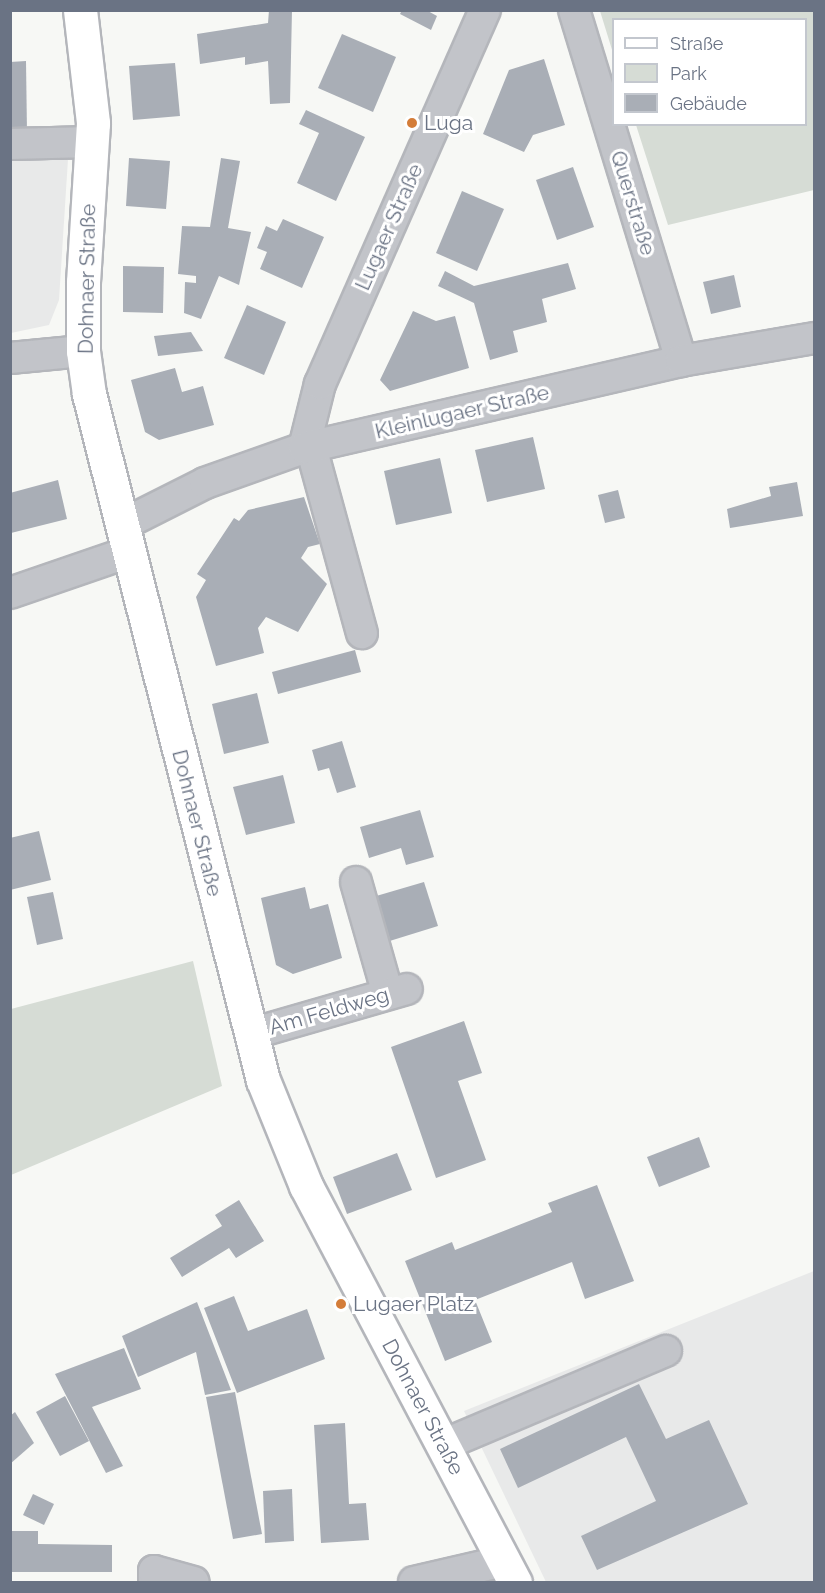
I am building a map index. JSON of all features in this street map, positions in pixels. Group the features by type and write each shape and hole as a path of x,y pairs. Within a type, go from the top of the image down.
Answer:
{"main road":[{"name":"Dohnaer Straße","path":"80,10 89,65 92,142 82,351 125,539 251,1034 282,1134 510,1571"}],"street":[{"name":"Lugaer Straße","path":"307,448 320,384 485,10"},
{"name":"Querstraße","path":"574,10 681,361"},
{"path":"10,144 92,142"},
{"name":"Kleinlugaer Straße","path":"10,593 125,539 205,483 307,448 681,361 814,338"},
{"path":"10,358 82,351"},
{"path":"307,448 362,633"},
{"name":"Am Feldweg","path":"251,1034 397,992 356,882"},
{"path":"443,1445 666,1350"},
{"path":"154,1582 154,1571 194,1582"},
{"path":"415,1582 510,1571"}],"shaded area":[{"path":"11,156 68,159 59,300 49,325 11,333"},
{"path":"814,1271 814,1582 546,1582 464,1411"}],"green space":[{"path":"600,11 814,11 814,190 668,225 636,126 807,126 807,18 612,18 612,50"},
{"path":"193,961 222,1086 11,1175 11,1009"}],"building":[{"path":"269,10 292,10 290,103 270,104 268,61 245,65 245,57 200,64 197,34 268,23"},
{"path":"402,10 426,10 437,16 431,30 400,14"},
{"path":"342,34 396,57 373,112 318,88"},
{"path":"544,59 565,125 533,135 524,152 483,134 509,70"},
{"path":"26,61 27,133 10,133 10,62"},
{"path":"175,63 180,116 133,120 129,66"},
{"path":"306,110 365,137 336,201 297,183 319,133 299,124"},
{"path":"129,158 170,161 166,209 126,206"},
{"path":"221,158 240,161 228,228 251,232 239,285 219,276 201,319 184,313 185,282 196,283 196,276 178,274 182,226 210,227"},
{"path":"573,167 594,227 557,240 536,180"},
{"path":"462,191 504,209 477,271 436,253"},
{"path":"283,219 324,237 302,288 260,269 267,252 257,248 266,226 277,231"},
{"path":"568,263 576,289 542,299 547,322 513,331 518,352 490,360 474,303 438,286 445,271 474,286"},
{"path":"123,266 164,267 163,313 123,312"},
{"path":"734,275 741,307 711,314 703,282"},
{"path":"247,305 286,322 264,375 224,358"},
{"path":"413,311 436,321 455,316 469,368 390,391 380,380"},
{"path":"191,332 203,351 158,356 154,336"},
{"path":"175,368 182,392 203,386 214,425 159,440 145,432 131,380"},
{"path":"533,437 545,489 487,502 475,450"},
{"path":"440,458 452,513 396,525 384,471"},
{"path":"58,480 67,519 11,533 10,493"},
{"path":"797,482 803,516 730,528 727,509 771,496 769,487"},
{"path":"618,490 625,518 605,523 598,495"},
{"path":"304,497 320,544 308,547 301,558 327,584 298,632 266,617 258,628 264,653 216,666 196,597 206,580 197,574 234,518 239,521 248,510"},
{"path":"355,650 361,672 278,694 272,672"},
{"path":"257,693 269,743 224,754 212,704"},
{"path":"342,741 356,787 337,793 329,768 318,771 312,750"},
{"path":"283,775 295,823 246,835 233,787"},
{"path":"420,810 434,857 406,865 401,848 369,858 360,827"},
{"path":"39,831 51,880 10,890 10,838"},
{"path":"424,882 438,926 380,944 366,899"},
{"path":"305,887 310,909 328,904 342,958 293,974 276,965 261,898"},
{"path":"53,892 63,939 37,945 27,897"},
{"path":"464,1021 482,1073 458,1081 486,1160 436,1178 391,1047"},
{"path":"699,1137 710,1167 659,1187 647,1157"},
{"path":"397,1153 412,1190 347,1214 333,1177"},
{"path":"597,1185 634,1281 585,1299 572,1262 475,1300 492,1342 445,1361 405,1261 452,1242 455,1250 552,1212 548,1203"},
{"path":"239,1200 264,1241 236,1258 229,1248 182,1277 170,1258 222,1226 215,1215"},
{"path":"234,1296 248,1331 307,1309 325,1359 237,1393 204,1308"},
{"path":"197,1302 231,1390 205,1395 196,1352 138,1377 122,1336"},
{"path":"124,1348 141,1389 92,1407 123,1466 106,1473 55,1374"},
{"path":"639,1384 666,1439 709,1420 748,1504 597,1570 581,1536 656,1501 626,1437 518,1488 500,1449"},
{"path":"235,1392 262,1534 233,1539 206,1397"},
{"path":"65,1396 89,1441 60,1456 36,1412"},
{"path":"15,1412 34,1443 10,1464 10,1416"},
{"path":"345,1423 349,1504 366,1503 369,1540 321,1543 314,1425"},
{"path":"292,1489 294,1541 265,1543 263,1491"},
{"path":"33,1494 54,1504 44,1525 23,1515"},
{"path":"10,1531 38,1531 38,1544 112,1545 112,1572 10,1572"}],"place":[{"name":"Luga","path":"412,123"},
{"name":"Lugaer Platz","path":"341,1304"}]}
